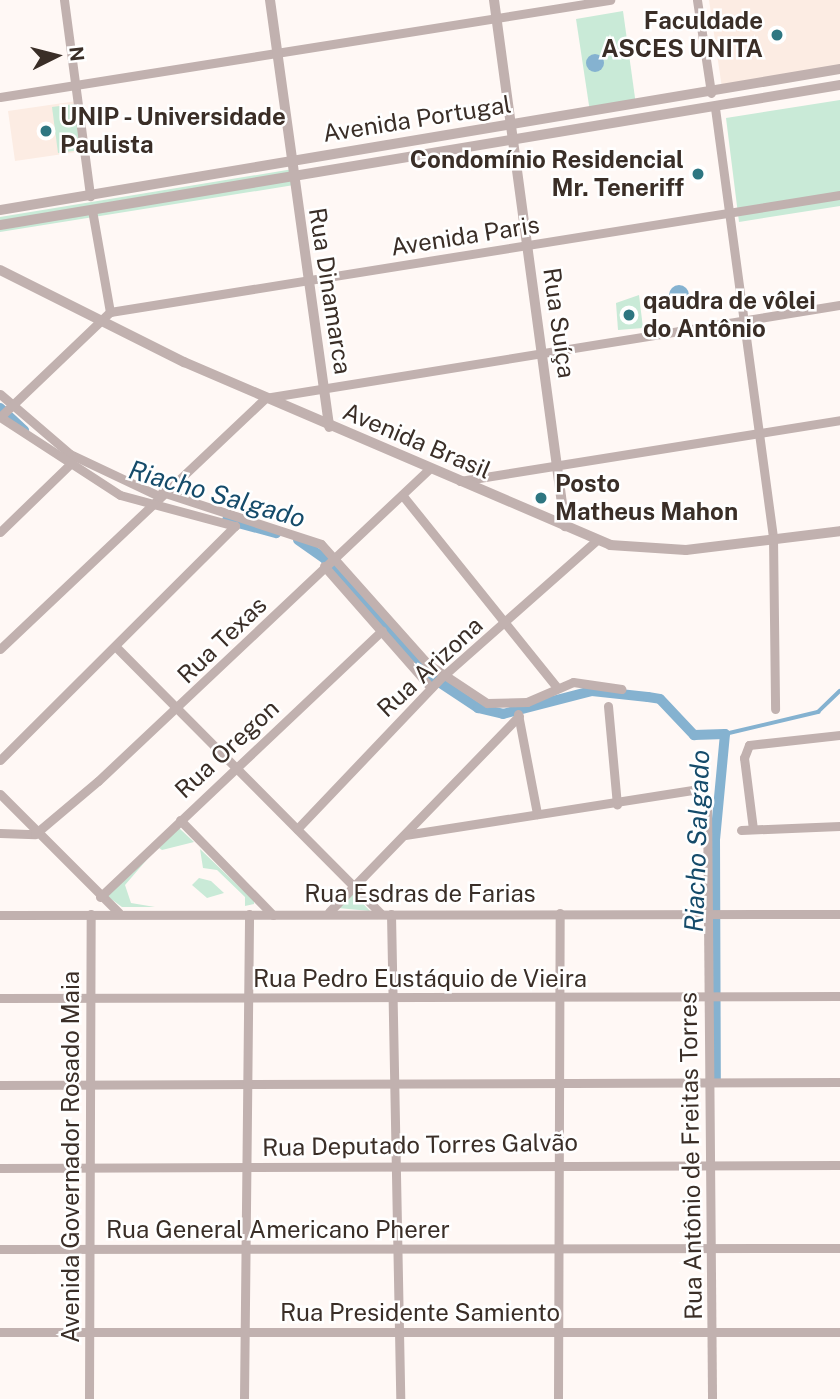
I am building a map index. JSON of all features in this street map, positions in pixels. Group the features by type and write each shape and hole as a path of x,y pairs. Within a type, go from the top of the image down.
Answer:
{"street":[{"path":"64,0 90,195"},
{"name":"Rua Dinamarca","path":"270,0 291,176 329,427"},
{"name":"Rua Suíça","path":"494,0 565,526"},
{"path":"0,97 275,50 610,0"},
{"path":"697,0 711,93"},
{"name":"Avenida Portugal","path":"0,210 711,93 840,69"},
{"name":"Avenida Portugal","path":"0,225 715,108 840,85"},
{"path":"715,108 773,537 775,709"},
{"name":"Avenida Paris","path":"110,312 840,195"},
{"path":"6,411 110,312 92,210"},
{"name":"Avenida Brasil","path":"0,270 100,322 329,427 597,540 661,552 840,531"},
{"path":"0,649 155,499 265,398 325,391 840,305"},
{"path":"0,394 6,411 68,466 235,526 118,649 0,760"},
{"path":"6,411 87,465 155,499 311,538 334,556 442,678 498,706 527,702 555,686 595,681 621,689"},
{"path":"458,481 840,420"},
{"path":"0,532 68,466"},
{"name":"Rua Texas","path":"35,834 179,707 324,565 403,496 429,469"},
{"path":"403,496 502,626 555,686"},
{"name":"Rua Arizona","path":"297,828 432,687 597,540"},
{"path":"324,565 432,687"},
{"name":"Rua Oregon","path":"100,897 382,630"},
{"path":"118,649 179,707 354,887 386,914 395,998 400,1399"},
{"path":"405,835 537,814 617,805 608,706"},
{"path":"329,912 518,715 537,814"},
{"path":"753,829 744,758 749,745 840,735"},
{"name":"Rua Antônio de Freitas Torres","path":"617,805 693,790 707,798 712,911 709,999 709,1084 714,1166 712,1399"},
{"path":"0,794 35,834 119,913"},
{"path":"180,820 273,915"},
{"path":"741,830 840,826"},
{"path":"0,833 35,834"},
{"name":"Rua Esdras de Farias","path":"0,915 712,911 840,914"},
{"path":"558,1399 556,1083 559,913"},
{"name":"Avenida Governador Rosado Maia","path":"89,1399 91,914"},
{"path":"244,1399 245,1084 249,914"},
{"name":"Rua Pedro Eustáquio de Vieira","path":"0,998 709,999 840,996"},
{"path":"0,1084 840,1082"},
{"name":"Rua Deputado Torres Galvão","path":"0,1168 557,1162 714,1166 840,1165"},
{"name":"Rua General Americano Pherer","path":"0,1249 713,1246 840,1248"},
{"name":"Rua Presidente Samiento","path":"0,1332 840,1332"}],"shaded area":[{"name":"Faculdade ASCES UNITA","path":"709,0 840,0 840,70 722,88"},
{"name":"UNIP - Universidade Paulista","path":"77,101 84,151 15,161 8,111"}],"green space":[{"path":"623,11 636,105 590,112 576,19"},
{"path":"840,100 840,206 739,222 726,118"},
{"path":"75,104 81,150 58,153 52,107"},
{"path":"293,169 294,185 0,232 0,217"},
{"name":"qaudra de vôlei do Antônio","path":"639,295 643,328 618,330 616,303"},
{"path":"179,828 194,842 162,850 159,848"},
{"path":"200,849 254,901 254,904 245,906 245,897 217,870 203,868"},
{"path":"150,856 125,885 131,903 155,907 122,907 107,896"},
{"path":"199,878 211,881 224,893 207,898 192,885"},
{"path":"352,892 370,911 338,908"}],"water":[{"path":"595,54 603,59 604,63 599,71 595,72 587,67 586,63 591,55"},
{"path":"679,285 686,288 689,295 686,302 679,305 672,302 669,295 672,288"}],"waterway":[{"name":"Riacho Salgado","path":"0,408 24,430"},
{"name":"Riacho Salgado","path":"227,520 276,533"},
{"name":"Riacho Salgado","path":"298,540 325,559 430,676 478,708 503,714 592,691 660,699 694,735 725,734 715,839 716,1082"},
{"path":"725,734 818,712 840,691"}],"place":[{"name":"Faculdade ASCES UNITA","path":"777,35"},
{"name":"UNIP - Universidade Paulista","path":"46,131"},
{"name":"Condomínio Residencial Mr. Teneriff","path":"698,174"},
{"name":"qaudra de vôlei do Antônio","path":"629,315"},
{"name":"Posto Matheus Mahon","path":"541,498"}]}
